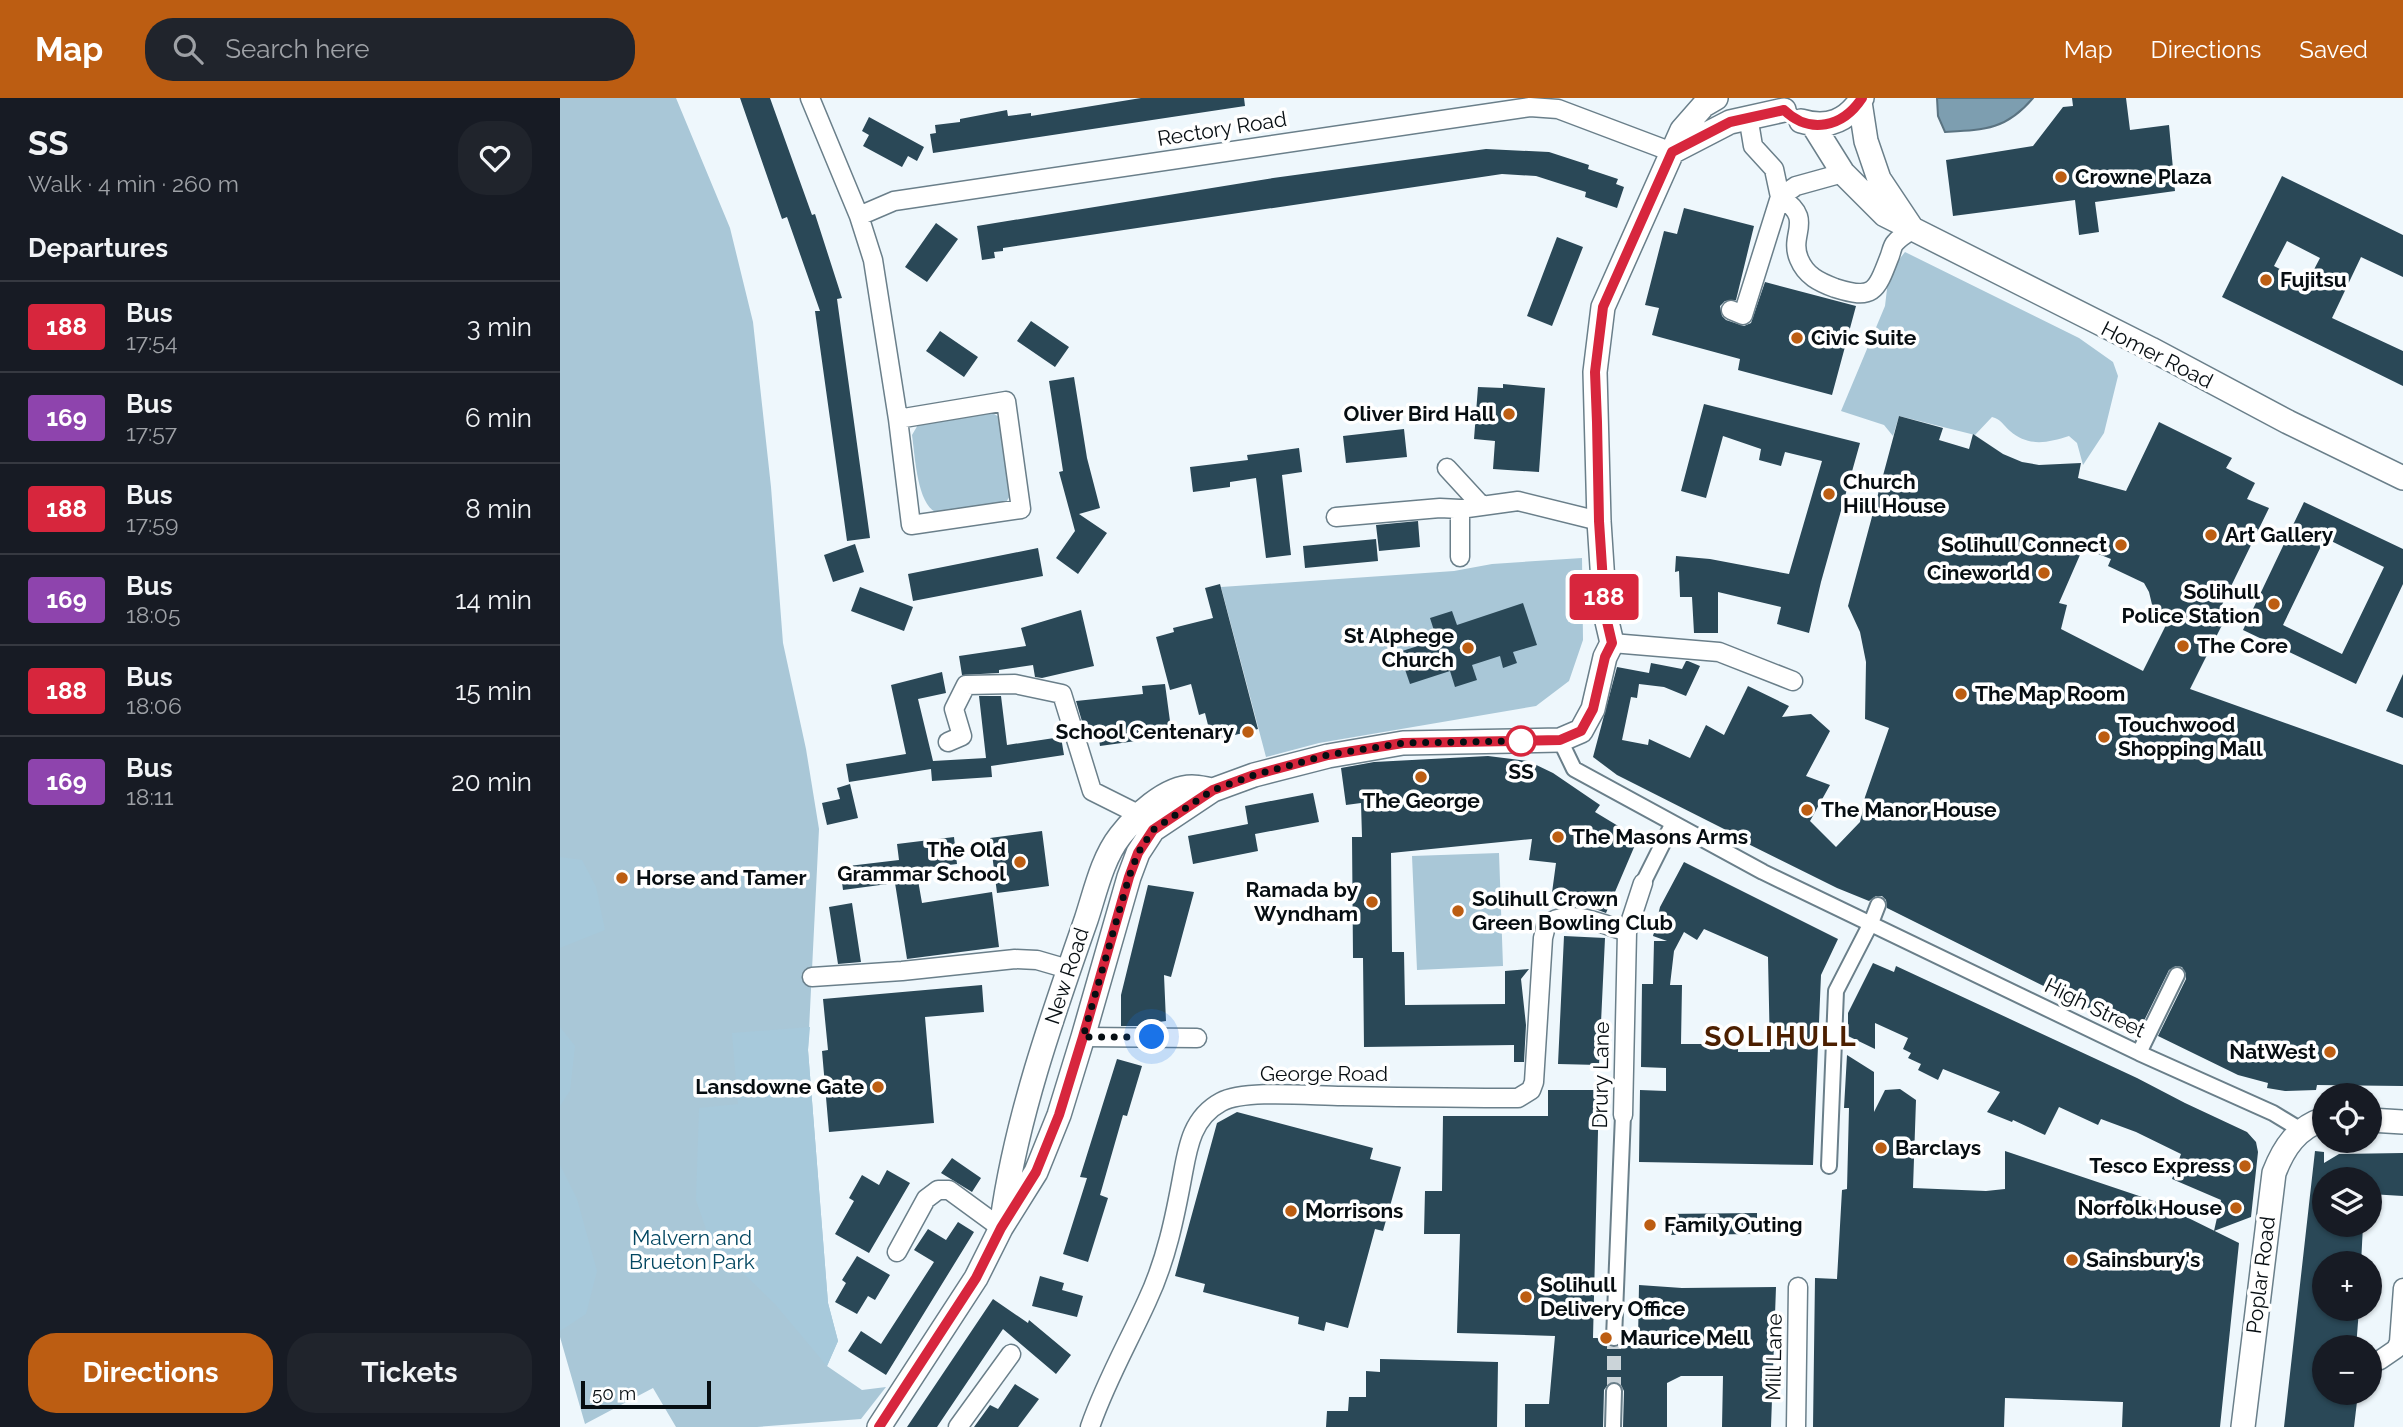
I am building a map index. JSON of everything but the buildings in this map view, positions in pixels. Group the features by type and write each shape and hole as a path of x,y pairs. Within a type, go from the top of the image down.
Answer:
{"street":[{"path":"810,98 859,216 877,279 898,419 908,528 1026,511 1006,399 898,419"},
{"path":"1560,740 1581,731 1593,709 1605,657 1612,643 1605,613 1599,521 1595,372 1603,307 1682,130 1704,105 1716,98"},
{"path":"1672,152 1730,122 1780,104 1792,117 1813,125 1831,124 1844,119 1861,100"},
{"name":"Homer Road","path":"1861,100 1866,142 1879,179 1912,229"},
{"name":"Rectory Road","path":"859,216 894,201 1528,102 1558,109 1672,152"},
{"path":"1731,310 1743,315 1780,197 1774,169 1753,146 1748,116"},
{"name":"Homer Road","path":"1813,125 1843,173 1885,215 2151,349 2288,422 2403,478"},
{"path":"1780,197 1796,186 1843,173"},
{"path":"1780,197 1790,204 1800,217 1797,256 1805,270 1818,282 1850,292 1870,292 1879,285 1895,243 1912,229"},
{"path":"1447,468 1482,506"},
{"path":"1336,517 1440,508 1460,509 1518,501 1599,521"},
{"path":"1460,509 1460,557"},
{"path":"1612,643 1719,652 1793,681"},
{"path":"948,742 962,736 954,709 966,685 1016,684 1062,694 1092,791 1140,815 1176,815"},
{"name":"New Road","path":"879,1427 976,1278 1001,1228 1036,1172 1059,1115 1129,877 1138,853 1153,830 1213,790 1254,775 1328,755 1403,743 1560,740"},
{"name":"High Street","path":"1560,740 1574,769 1763,872 2139,1053 2273,1113 2301,1130"},
{"name":"New Road","path":"1001,1228 1009,1168 1016,1143 1065,979 1106,860 1118,838 1158,798 1190,787 1213,790"},
{"name":"Drury Lane","path":"1614,1338 1627,932 1643,883 1673,823"},
{"path":"1829,1166 1836,991 1878,905"},
{"name":"George Road","path":"1090,1427 1105,1385 1163,1261 1177,1210 1186,1154 1195,1126 1206,1112 1233,1097 1281,1095 1518,1098 1531,1090 1534,1082 1546,926 1562,917 1585,919 1627,932"},
{"path":"812,977 1015,959 1037,960 1094,995"},
{"path":"2139,1053 2177,975"},
{"path":"1083,1037 1197,1038"},
{"path":"2382,1121 2403,1122"},
{"path":"2301,1130 2312,1125"},
{"name":"Poplar Road","path":"2243,1427 2274,1173 2284,1151 2301,1130"},
{"path":"1016,1143 1045,1151"},
{"path":"897,1252 926,1199 938,1190 949,1190 1001,1228"},
{"name":"Mill Lane","path":"1796,1427 1798,1287"},
{"path":"2382,1359 2396,1349 2399,1342 2403,1289"},
{"path":"958,1427 1012,1354"},
{"path":"1613,1427 1614,1391"}],"green space":[{"name":"Malvern and Brueton Park","path":"560,98 676,98 730,228 753,322 771,487 783,643 806,749 819,829 808,1050 828,1303 838,1341 827,1366 862,1390 886,1387 861,1419 757,1427 676,1427 653,1388 585,1424 560,1337"},
{"path":"1905,252 2079,338 2113,362 2118,376 2104,433 2083,465 2077,443 2069,436 2046,442 2024,440 1992,417 1975,435 1899,416 1893,436 1884,425 1841,411 1885,306 1889,272"},
{"path":"987,410 1001,418 1014,490 1006,502 997,505 938,513 931,509 921,491 912,435 919,423"},
{"path":"1582,558 1583,640 1569,681 1536,706 1319,743 1266,757 1221,587 1454,571 1492,564"},
{"name":"Solihull Crown Green Bowling Club","path":"1499,853 1503,966 1417,970 1412,856"}],"shaded area":[{"path":"1937,98 2033,98 2013,117 1994,126 1945,132 1938,116"},
{"path":"560,857 582,860 596,887 605,930 560,948"},
{"path":"560,1027 575,1046 570,1091 560,1106"},
{"path":"810,1027 808,1050 828,1303 838,1341 827,1366 775,1304 710,1241 696,1200 699,1108 738,1104 732,1033"},
{"path":"560,1165 577,1199 597,1271 586,1314 560,1331"}],"tunnel":[{"path":"1614,1338 1614,1391"}],"bus line":[{"name":"188","path":"879,1427 976,1278 1001,1228 1036,1172 1059,1115 1129,877 1138,853 1153,830 1213,790 1254,775 1328,755 1403,743 1560,740 1573,737 1581,731 1593,709 1605,657 1612,643 1605,613 1599,521 1595,372 1603,307 1672,152 1730,122 1748,116 1784,110 1792,117 1813,125 1831,124 1844,119 1862,98"}],"place":[{"name":"Crowne Plaza","path":"2061,177"},
{"name":"Fujitsu","path":"2266,280"},
{"name":"Civic Suite","path":"1797,338"},
{"name":"Oliver Bird Hall","path":"1509,414"},
{"name":"Church Hill House","path":"1829,494"},
{"name":"Art Gallery","path":"2211,535"},
{"name":"Solihull Connect","path":"2121,545"},
{"name":"Cineworld","path":"2044,573"},
{"name":"Solihull Police Station","path":"2274,604"},
{"name":"The Core","path":"2183,646"},
{"name":"St Alphege Church","path":"1468,648"},
{"name":"The Map Room","path":"1961,694"},
{"name":"School Centenary","path":"1248,732"},
{"name":"Touchwood Shopping Mall","path":"2104,737"},
{"name":"SS","path":"1521,741"},
{"name":"The George","path":"1421,777"},
{"name":"The Manor House","path":"1807,810"},
{"name":"The Masons Arms","path":"1558,837"},
{"name":"The Old Grammar School","path":"1020,862"},
{"name":"Horse and Tamer","path":"622,878"},
{"name":"Ramada by Wyndham","path":"1372,902"},
{"name":"Solihull Crown Green Bowling Club","path":"1458,911"},
{"name":"NatWest","path":"2330,1052"},
{"name":"Lansdowne Gate","path":"878,1087"},
{"name":"Barclays","path":"1881,1148"},
{"name":"Tesco Express","path":"2245,1166"},
{"name":"Norfolk House","path":"2236,1208"},
{"name":"Morrisons","path":"1291,1211"},
{"name":"Family Outing","path":"1650,1225"},
{"name":"Sainsbury's","path":"2072,1260"},
{"name":"Solihull Delivery Office","path":"1526,1297"},
{"name":"Maurice Mell","path":"1606,1338"}],"district":[{"name":"SOLIHULL","path":"1781,1036"}],"route":[{"path":"1152,1037 1083,1037 1129,877 1138,853 1153,830 1213,790 1254,775 1328,755 1403,743 1521,741"}]}
